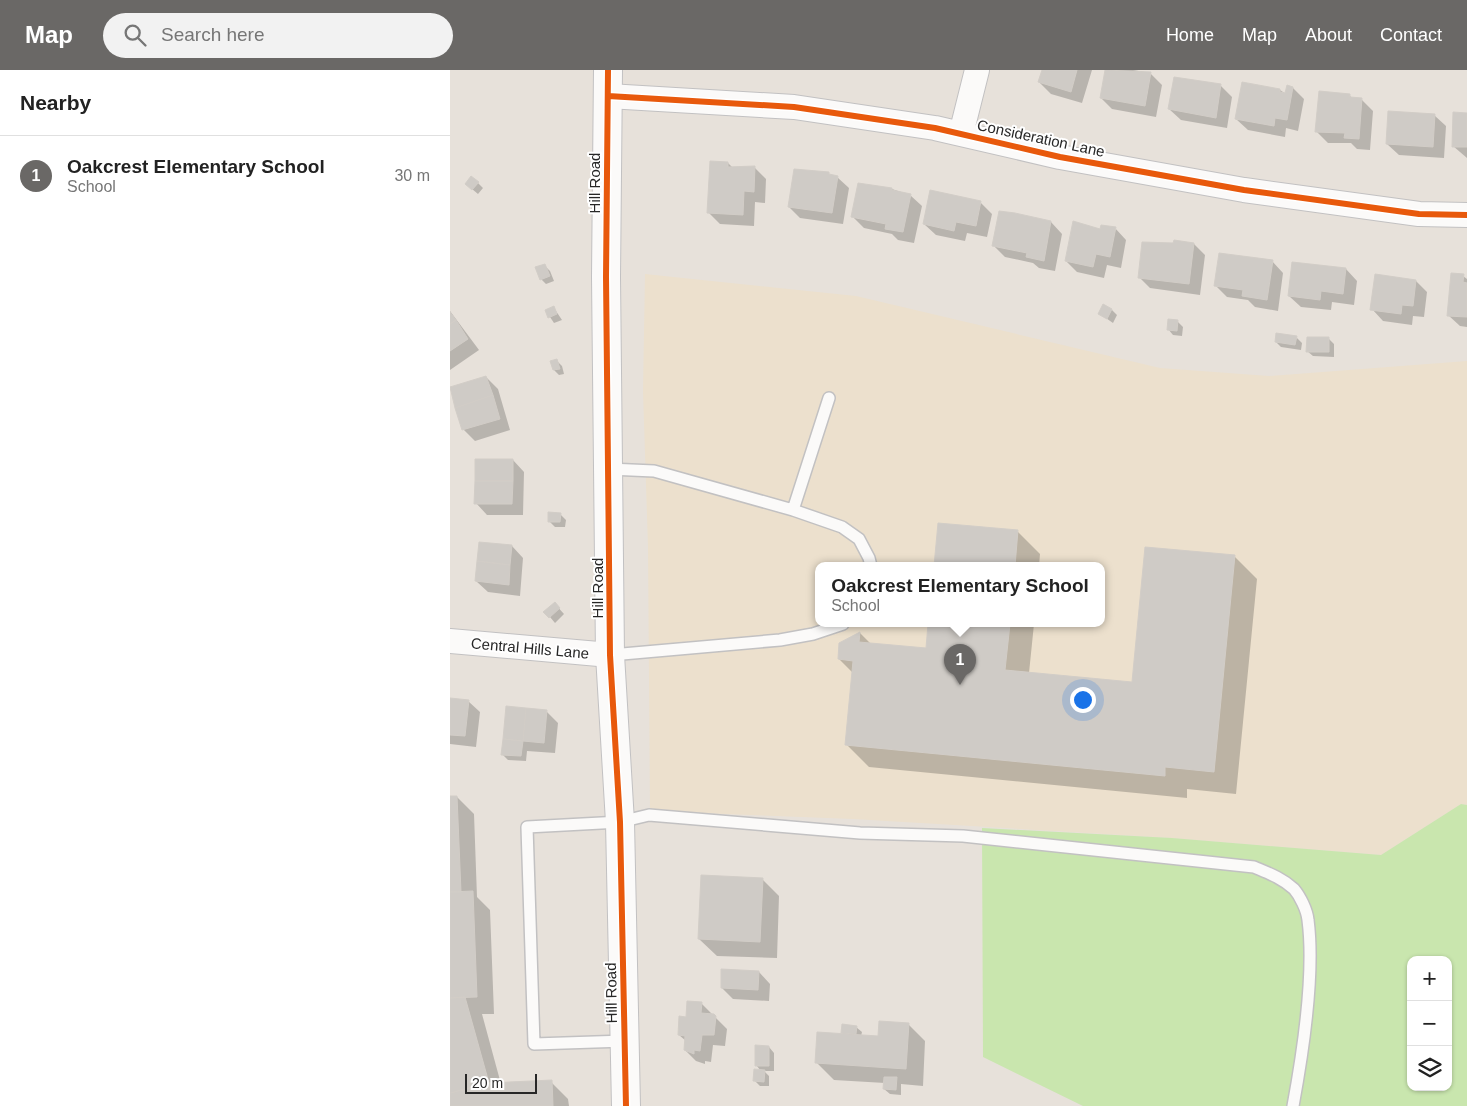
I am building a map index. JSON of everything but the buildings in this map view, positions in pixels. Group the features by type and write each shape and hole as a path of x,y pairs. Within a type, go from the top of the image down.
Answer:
{"street":[{"path":"961,134 978,70"},
{"name":"Consideration Lane","path":"608,83 794,107 961,134 1060,157 1244,190 1419,214 1467,215"},
{"name":"Hill Road","path":"608,83 606,277 610,655 620,822 626,1106"},
{"name":"Central Hills Lane","path":"450,641 610,655"}],"lane":[{"path":"793,510 830,398"},
{"path":"609,469 654,471 793,510 842,527 859,539 870,562"},
{"path":"610,655 780,640 814,634 834,627"},
{"path":"625,1041 534,1044 527,826 620,822 649,815 860,833 963,836 1254,867 1278,877 1294,890 1308,918 1310,944 1301,1062 1293,1106"}],"shaded area":[{"path":"645,274 856,296 1160,368 1269,376 1467,361 1467,805 1461,804 1381,855 1172,838 853,819 650,811 648,547 643,391"}],"green space":[{"path":"1461,804 1467,805 1467,1106 1083,1106 983,1057 982,828 1172,838 1381,855"}],"cycle path":[{"path":"608,70 606,277 610,655 620,822 626,1106"},
{"path":"608,96 794,107 935,128 1060,157 1244,190 1419,214 1467,215"}],"place":[{"name":"Oakcrest Elementary School","path":"960,685"}]}
